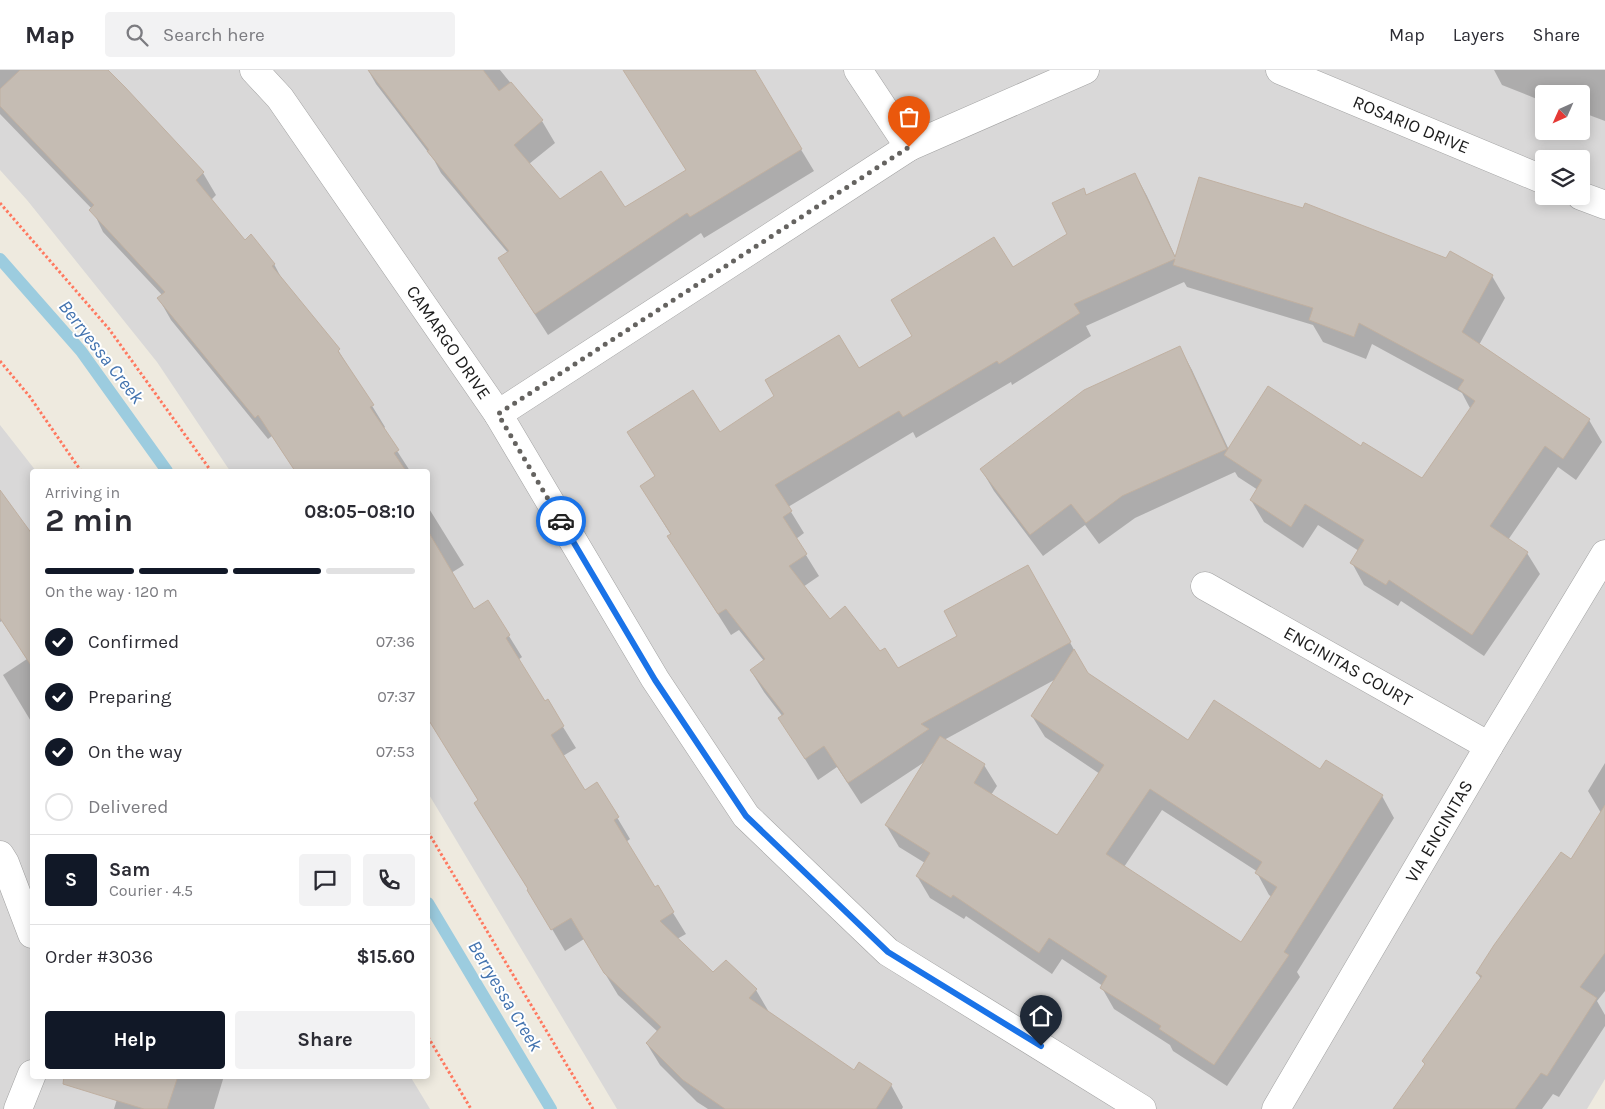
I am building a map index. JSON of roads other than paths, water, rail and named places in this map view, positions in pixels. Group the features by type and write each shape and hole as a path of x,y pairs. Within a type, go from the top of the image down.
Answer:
{"street":[{"name":"CAMARGO DRIVE","path":"254,70 280,98 498,414 655,680 746,816 888,952 1142,1109"},
{"path":"858,70 909,147"},
{"path":"498,414 909,147 1085,70"},
{"name":"ROSARIO DRIVE","path":"1280,70 1535,176"},
{"path":"1590,199 1605,205"},
{"name":"VIA ENCINITAS","path":"1276,1109 1489,746 1605,554"},
{"name":"ENCINITAS COURT","path":"1205,586 1489,746"},
{"path":"0,854 30,929"},
{"path":"18,1109 30,1079"}],"waterway":[{"name":"Berryessa Creek","path":"0,259 81,351 166,469"},
{"name":"Berryessa Creek","path":"430,906 551,1109"}]}
